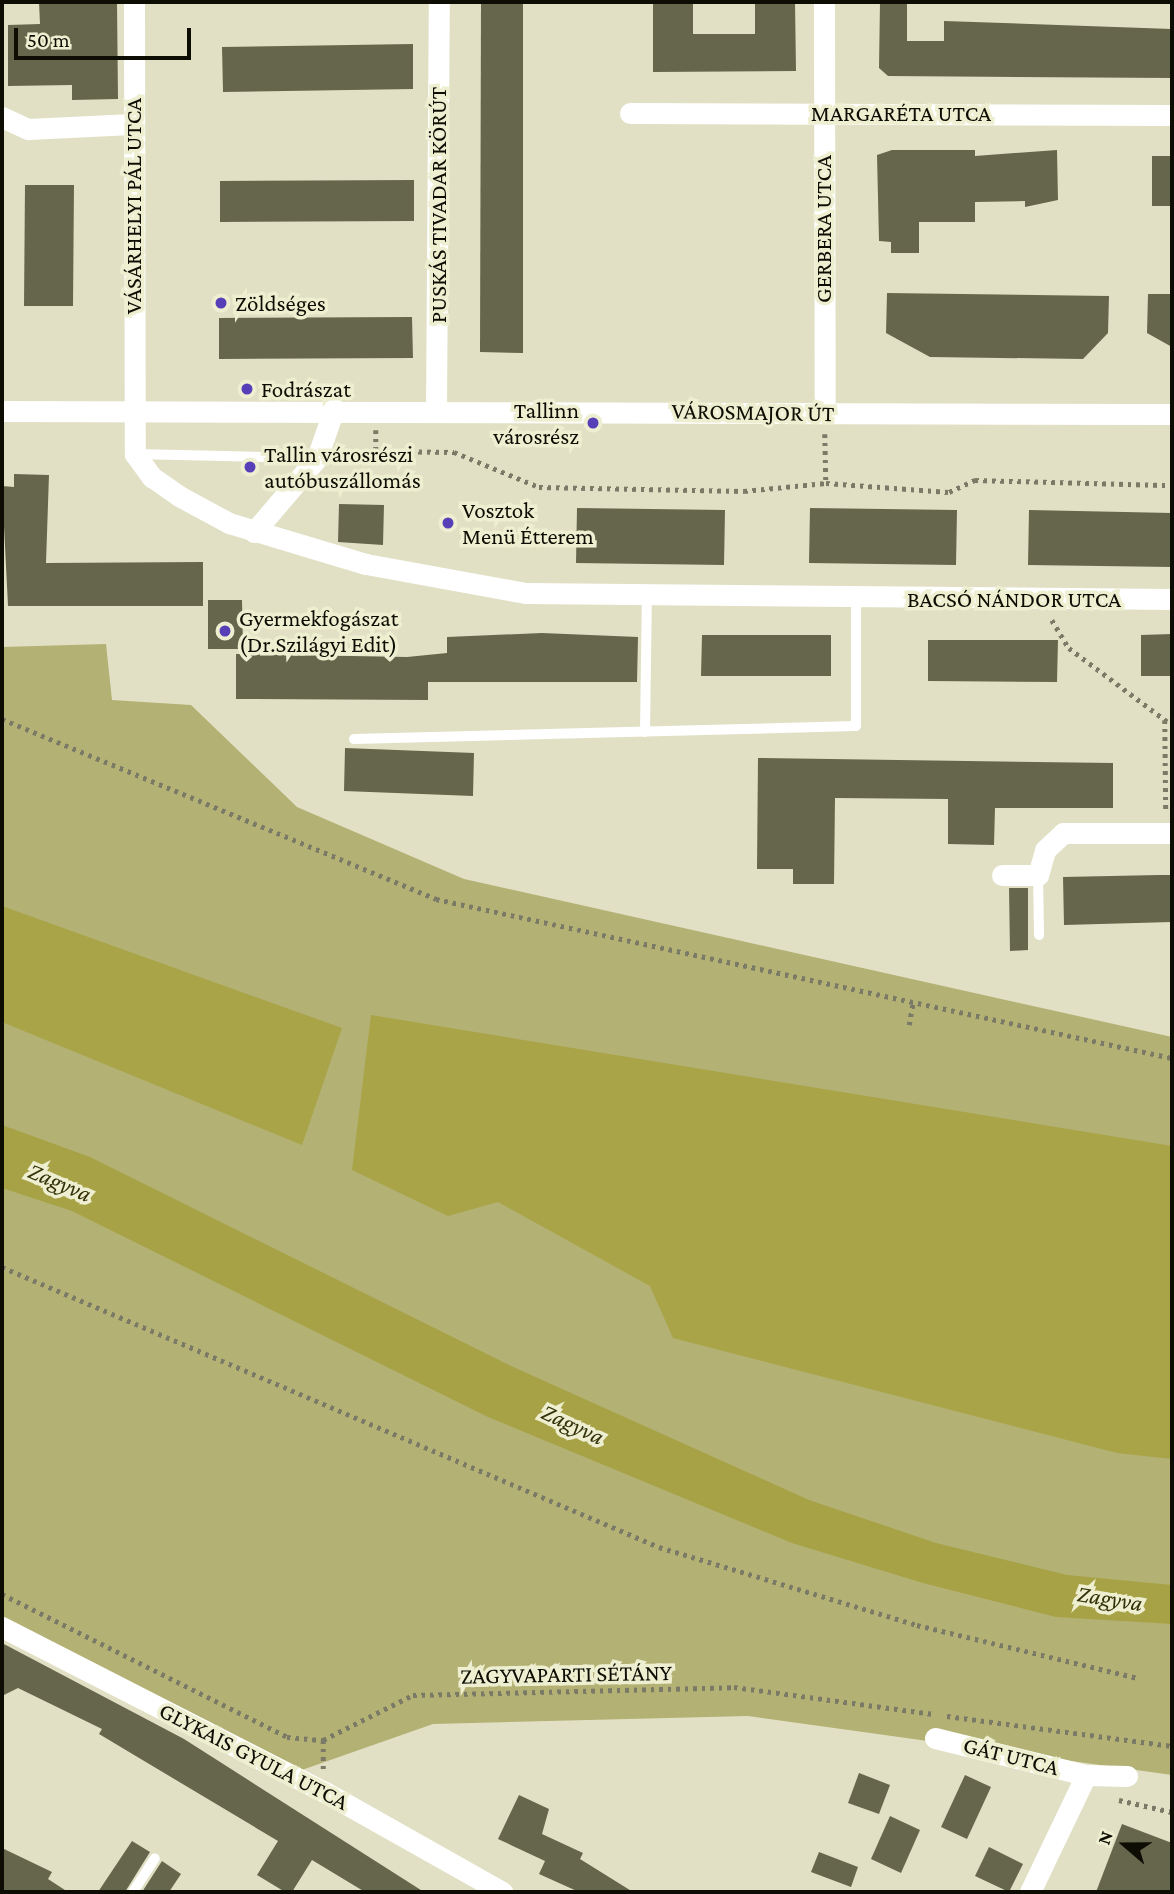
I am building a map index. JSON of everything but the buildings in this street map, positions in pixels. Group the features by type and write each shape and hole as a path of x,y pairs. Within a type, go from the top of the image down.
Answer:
{"street":[{"name":"VÁSÁRHELYI PÁL UTCA","path":"133,411 134,2"},
{"name":"PUSKÁS TIVADAR KÖRÚT","path":"436,408 439,2"},
{"name":"GERBERA UTCA","path":"824,2 825,413"},
{"name":"MARGARÉTA UTCA","path":"630,113 1172,115"},
{"path":"2,117 29,129 132,124"},
{"name":"VÁROSMAJOR ÚT","path":"2,411 436,408 1172,414"},
{"path":"133,411 135,454 152,477 179,496 254,532 317,458 334,409"},
{"name":"BACSÓ NÁNDOR UTCA","path":"254,532 476,586 647,595 1040,601 1172,599"},
{"path":"1002,875 1038,875 1045,850 1063,833 1169,833"},
{"name":"GLYKAIS GYULA UTCA","path":"2,1627 323,1791 502,1892"},
{"name":"GÁT UTCA","path":"935,1738 1083,1783 1127,1776"},
{"name":"GÁT UTCA","path":"1030,1892 1083,1783"}],"lane":[{"path":"135,454 317,458"},
{"path":"645,732 647,595"},
{"path":"354,739 856,726 856,598"},
{"path":"1038,875 1039,935"},
{"path":"132,1892 155,1858"}],"path":[{"path":"376,409 376,451 454,453 539,487 744,491 826,483 949,492 975,480 1172,485"},
{"path":"825,413 826,483"},
{"path":"1040,601 1069,648 1172,725"},
{"path":"2,719 436,899 1172,1058"},
{"path":"1165,719 1169,833"},
{"path":"909,1025 914,1002"},
{"path":"2,1267 659,1547 917,1625 1138,1678"},
{"name":"ZAGYVAPARTI SÉTÁNY","path":"2,1594 286,1737 323,1740 413,1695 734,1687 1172,1746"},
{"path":"1083,1783 1172,1812"}],"shaded area":[{"path":"106,644 112,700 191,705 297,807 464,879 1172,1037 1172,1775 748,1716 433,1724 299,1771 2,1633 2,647"},
{"path":"2,906 342,1028 302,1145 2,1022"},
{"path":"371,1015 1172,1146 1172,1459 1117,1453 673,1338 650,1286 498,1202 448,1216 352,1170"}],"water":[{"name":"Zagyva","path":"2,1125 90,1157 511,1366 809,1500 936,1543 1067,1575 1172,1585 1172,1624 1056,1617 923,1583 792,1543 488,1417 72,1211 2,1188"}],"place":[{"name":"Zöldséges","path":"221,303"},
{"name":"Fodrászat","path":"247,389"},
{"name":"Tallinn városrész","path":"593,423"},
{"name":"Tallin városrészi autóbuszállomás","path":"250,467"},
{"name":"Vosztok Menü Étterem","path":"448,523"},
{"name":"Gyermekfogászat (Dr.Szilágyi Edit)","path":"225,631"}]}
